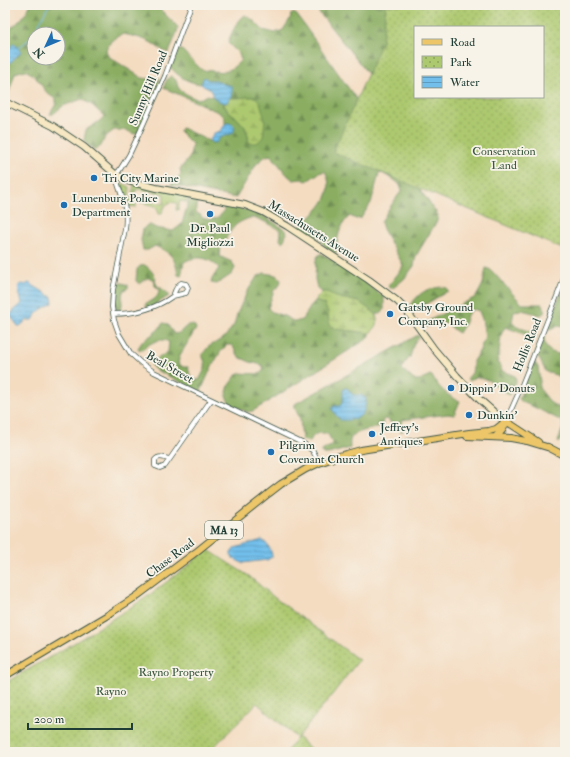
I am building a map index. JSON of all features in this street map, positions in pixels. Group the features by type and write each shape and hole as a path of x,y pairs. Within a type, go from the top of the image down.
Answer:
{"main road":[{"name":"Massachusetts Avenue","path":"5,102 70,136 115,174 134,183 245,205 263,212 287,226 369,280 397,301 406,310 434,349 479,399 525,434 565,456"},
{"name":"Chase Road","path":"5,676 96,623 137,596 196,552 281,484 319,463 361,450 494,430 506,421"},
{"path":"495,437 503,430 506,421"},
{"name":"Chase Road","path":"462,434 469,436 512,438 550,448"}],"street":[{"name":"Sunny Hill Road","path":"115,174 119,171 129,155 165,76 191,5"},
{"name":"Beal Street","path":"115,174 124,205 126,221 112,290 113,314 116,327 131,354 154,372 304,444 313,451 319,463"},
{"name":"Hollis Road","path":"506,421 565,276"},
{"path":"113,314 144,310 156,306 173,296"},
{"path":"169,459 211,400"}],"green space":[{"path":"30,5 156,5 176,25 178,29 169,53 145,40 123,34 111,41 106,50 108,56 142,78 151,79 158,77 160,80 138,133 134,134 126,130 114,130 105,137 101,146 95,150 84,140 86,130 101,120 104,116 92,105 82,99 63,106 53,114 50,114 56,104 56,99 47,92 34,75 25,70 15,73 8,95 5,96 5,41 8,35 5,30 5,24 11,28 22,18"},
{"path":"313,5 565,5 544,26 414,26 414,28 373,80"},
{"name":"Conservation Land","path":"386,5 565,5 565,250 333,152 382,42"},
{"path":"293,13 297,15 438,215 437,221 416,256 414,266 404,279 393,288 388,286 401,270 403,265 383,229 381,222 402,190 397,182 382,173 379,174 371,203 361,218 356,219 350,216 341,228 338,236 336,254 325,247 321,240 313,233 302,232 298,228 317,210 327,196 329,188 325,171 307,181 302,179 293,180 271,155 266,156 257,163 236,198 171,184 181,174 180,169 190,157 192,144 179,131 182,128 215,143 221,137 228,135 228,123 225,124 225,119 222,114 164,88 166,81 171,76 176,80 181,91 196,99 208,95 223,103 228,111 245,127 249,143 260,102 255,97 230,98 230,85 219,81 203,79 201,84 188,81 181,77 170,67 177,49 182,50 202,70 227,70 241,60 239,54 228,43 239,20 245,15 253,20 263,30 275,33 283,30 290,19 291,14"},
{"path":"255,97 260,102 265,120 263,137 257,143 249,143 245,127 228,111 223,103 226,103 230,98"},
{"path":"134,183 188,194 186,202 180,201 178,210 176,210 177,203 169,202 169,204 165,205 165,208 163,208 162,214 159,214 155,206 132,200","holes":["136,189 164,194 164,204 135,198"]},
{"path":"122,184 130,187 130,200 136,204 136,207 128,206 125,203 119,185"},
{"path":"191,197 201,201 198,201 196,213 201,215 204,219 214,219 222,214 224,211 222,203 262,215 286,230 287,233 283,242 280,240 280,230 259,219 251,218 245,220 236,225 225,240 219,253 219,256 232,262 235,268 232,274 217,284 211,283 219,268 207,259 194,258 184,262 181,276 178,275 174,260 169,254 155,246 148,250 143,250 141,240 143,229 147,225 173,231 182,224 189,199"},
{"path":"321,253 362,280 384,297 384,309 381,314 376,314 359,302 336,297 327,292 322,292 317,288 315,279 316,260"},
{"path":"145,265 154,275 158,287 169,294 169,296 149,308 146,307 146,303 156,298 159,289 155,286 153,279 147,278 139,284 136,281 137,269 140,266"},
{"path":"486,268 491,270 522,304 542,304 546,311 541,315 522,310 514,311 512,322 517,327 536,333 536,337 505,327 501,335 498,362 502,371 515,376 516,382 509,395 488,380 476,377 469,381 467,379 472,373 473,361 480,350 485,336 479,311 473,309 467,315 464,325 459,333 448,325 437,322 430,326 423,326 428,321 476,297 483,284"},
{"path":"264,273 276,275 281,280 280,285 274,290 268,308 272,312 295,322 303,318 315,301 324,304 328,312 329,325 336,329 370,333 370,337 253,411 247,412 230,404 226,396 229,385 238,373 260,374 264,369 262,365 239,357 232,345 227,345 221,351 211,368 201,391 154,369 151,365 155,360 168,352 169,342 161,340 150,344 140,351 138,348 142,342 158,330 163,323 167,324 174,334 179,333 189,324 195,326 196,329 180,355 178,363 183,367 188,367 190,375 194,380 199,380 205,368 205,362 202,355 208,347 224,338 234,325 237,314 247,292 257,277"},
{"path":"117,283 128,285 128,288 123,291 121,310 116,310 114,301"},
{"path":"565,284 565,327 558,326 550,330 547,328"},
{"path":"441,287 447,288 448,291 416,310 412,310 409,306 423,292"},
{"path":"322,292 327,292 336,297 359,302 376,314 377,322 375,328 370,333 336,329 329,325 328,312 324,304 315,301"},
{"path":"418,335 419,338 414,343 410,357 402,369 414,380 420,380 430,375 432,376 444,391 451,397 460,401 454,415 448,414 402,420 403,431 400,431 397,424 391,423 388,419 384,419 382,422 384,427 356,433 350,439 350,448 328,454 323,454 321,452 331,446 332,442 328,434 318,433 312,437 310,442 302,439 300,419 295,408 295,404"},
{"path":"544,335 545,345 549,350 565,355 565,383 564,380 556,375 546,372 536,354"},
{"path":"533,361 538,367 540,382 539,388 551,403 557,407 565,408 565,435 559,443 558,442 563,427 562,421 522,402 519,399"},
{"name":"Rayno","path":"207,549 249,576 275,598 359,660 298,737 314,752 286,752 297,738 257,703 209,752 5,752 5,683 74,643 144,599 189,565"}],"water":[{"path":"13,44 15,44 21,52 5,66 5,54"},
{"path":"204,77 208,80 219,81 222,84 232,86 231,95 226,103 216,99 209,89 201,84"},
{"path":"228,123 235,127 233,133 222,137 215,143 211,142 210,140 214,133 221,131 225,124"},
{"path":"29,283 52,297 53,303 38,312 33,320 27,320 18,326 11,315 13,311 22,303 19,285"},
{"path":"347,388 353,395 361,395 366,398 363,413 352,420 341,420 332,408 334,406 340,406 342,403 343,390"},
{"path":"262,540 271,552 272,557 267,560 242,563 233,558 231,555 235,548"}],"waterway":[{"path":"18,48 31,38 49,5"}],"place":[{"name":"Tri City Marine","path":"94,178"},
{"name":"Lunenburg Police Department","path":"64,205"},
{"name":"Dr. Paul Migliozzi","path":"210,214"},
{"name":"Gatsby Ground Company, Inc.","path":"390,314"},
{"name":"Dippin' Donuts","path":"451,388"},
{"name":"Dunkin'","path":"469,415"},
{"name":"Jeffrey's Antiques","path":"372,434"},
{"name":"Pilgrim Covenant Church","path":"271,452"}],"park label":[{"name":"Rayno Property","path":"176,672"}]}
